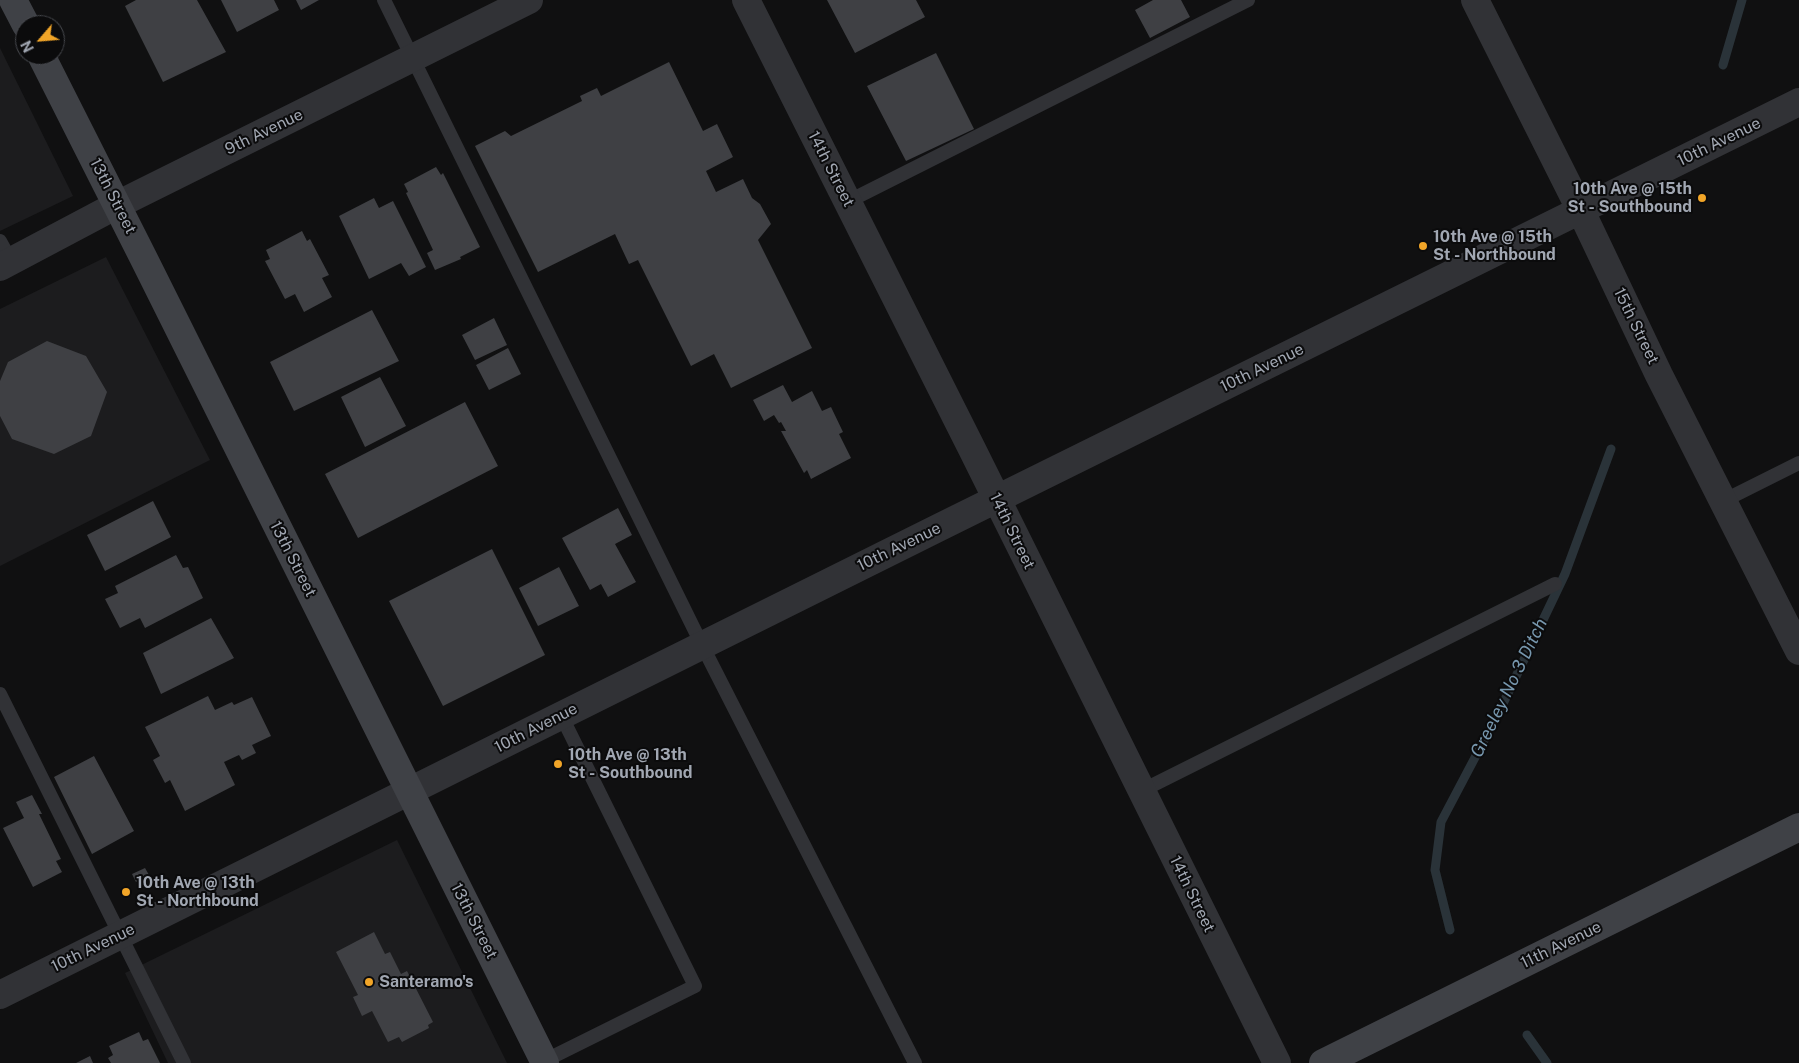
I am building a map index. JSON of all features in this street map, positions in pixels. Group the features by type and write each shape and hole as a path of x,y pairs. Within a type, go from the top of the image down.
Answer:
{"street":[{"path":"13,0 21,15"},
{"name":"9th Avenue","path":"4,256 117,205 529,0"},
{"name":"14th Street","path":"746,0 1277,1063"},
{"name":"15th Street","path":"1475,0 1581,211 1659,375 1799,651"},
{"name":"13th Street","path":"46,65 544,1062"},
{"name":"10th Avenue","path":"0,995 1799,102"},
{"name":"11th Avenue","path":"1323,1063 1799,827"}],"lane":[{"path":"384,0 702,645 916,1063"},
{"path":"847,202 1248,0"},
{"path":"1723,501 1799,463"},
{"path":"1141,790 1555,584"},
{"path":"0,694 184,1063"},
{"path":"544,1062 695,986 561,715"}],"shaded area":[{"path":"0,48 73,196 0,231"},
{"path":"106,257 210,460 0,566 0,309"},
{"path":"397,840 507,1063 168,1063 125,973"}],"building":[{"path":"136,0 197,0 226,52 163,82 125,6"},
{"path":"221,0 274,0 279,10 237,32"},
{"path":"296,0 319,0 301,10"},
{"path":"827,0 916,0 925,17 855,53"},
{"path":"1153,0 1181,0 1190,17 1150,38 1135,10"},
{"path":"936,53 974,129 906,161 867,86"},
{"path":"669,62 703,131 717,124 733,157 706,171 716,192 743,179 752,198 760,204 771,224 758,240 812,348 731,388 714,354 691,366 638,260 629,264 615,234 538,272 475,146 505,131 511,136 582,101 580,96 597,88 601,96"},
{"path":"436,167 441,175 443,173 480,247 460,257 461,259 435,270 427,253 433,250 406,193 408,192 404,184"},
{"path":"374,198 379,208 393,201 426,267 409,276 401,263 369,279 339,216"},
{"path":"302,231 307,241 310,239 329,275 322,278 332,297 304,312 295,294 285,299 265,261 270,259 266,250"},
{"path":"372,310 399,361 294,411 270,362"},
{"path":"494,318 507,345 475,360 462,335"},
{"path":"47,341 86,356 107,392 91,436 54,454 12,439 0,416 0,381 8,362"},
{"path":"508,348 521,374 489,390 476,365"},
{"path":"380,377 406,426 365,447 341,397"},
{"path":"783,385 792,402 812,391 822,411 831,407 843,432 839,434 851,458 811,479 807,470 804,473 781,431 786,431 781,422 779,423 774,415 764,421 753,400"},
{"path":"465,402 498,466 358,538 325,474"},
{"path":"153,501 171,537 105,571 87,535"},
{"path":"618,508 632,535 615,544 636,582 608,597 601,584 590,590 562,538"},
{"path":"492,549 545,655 443,706 389,601"},
{"path":"176,555 183,568 188,567 203,598 145,628 140,618 120,628 105,599 118,593 115,586"},
{"path":"559,567 579,606 538,626 519,588"},
{"path":"211,618 234,658 161,694 143,653"},
{"path":"208,696 215,710 232,702 234,705 252,697 271,736 252,745 256,753 242,760 239,755 224,762 235,785 185,811 170,780 165,783 153,760 160,756 145,727"},
{"path":"94,756 134,831 92,854 54,777"},
{"path":"32,795 61,859 56,861 62,872 33,887 3,828 24,818 16,802"},
{"path":"145,868 149,875 136,882 132,874"},
{"path":"374,932 385,954 390,952 401,974 407,971 433,1022 428,1025 429,1028 402,1042 399,1037 388,1042 372,1011 362,1016 353,997 358,995 336,952"},
{"path":"139,1032 143,1041 148,1039 160,1063 111,1063 108,1058 113,1055 109,1046"},
{"path":"90,1056 93,1063 76,1063"}],"waterway":[{"name":"Greeley No 3 Ditch","path":"1723,65 1742,0"},
{"name":"Greeley No 3 Ditch","path":"1450,930 1435,870 1441,822 1499,712 1565,574 1611,449"},
{"name":"Greeley No 3 Ditch","path":"1527,1035 1547,1063"}],"place":[{"name":"10th Ave @ 15th St - Southbound","path":"1702,198"},
{"name":"10th Ave @ 15th St - Northbound","path":"1423,246"},
{"name":"10th Ave @ 13th St - Southbound","path":"558,764"},
{"name":"10th Ave @ 13th St - Northbound","path":"126,892"},
{"name":"Santeramo's","path":"369,982"}]}
